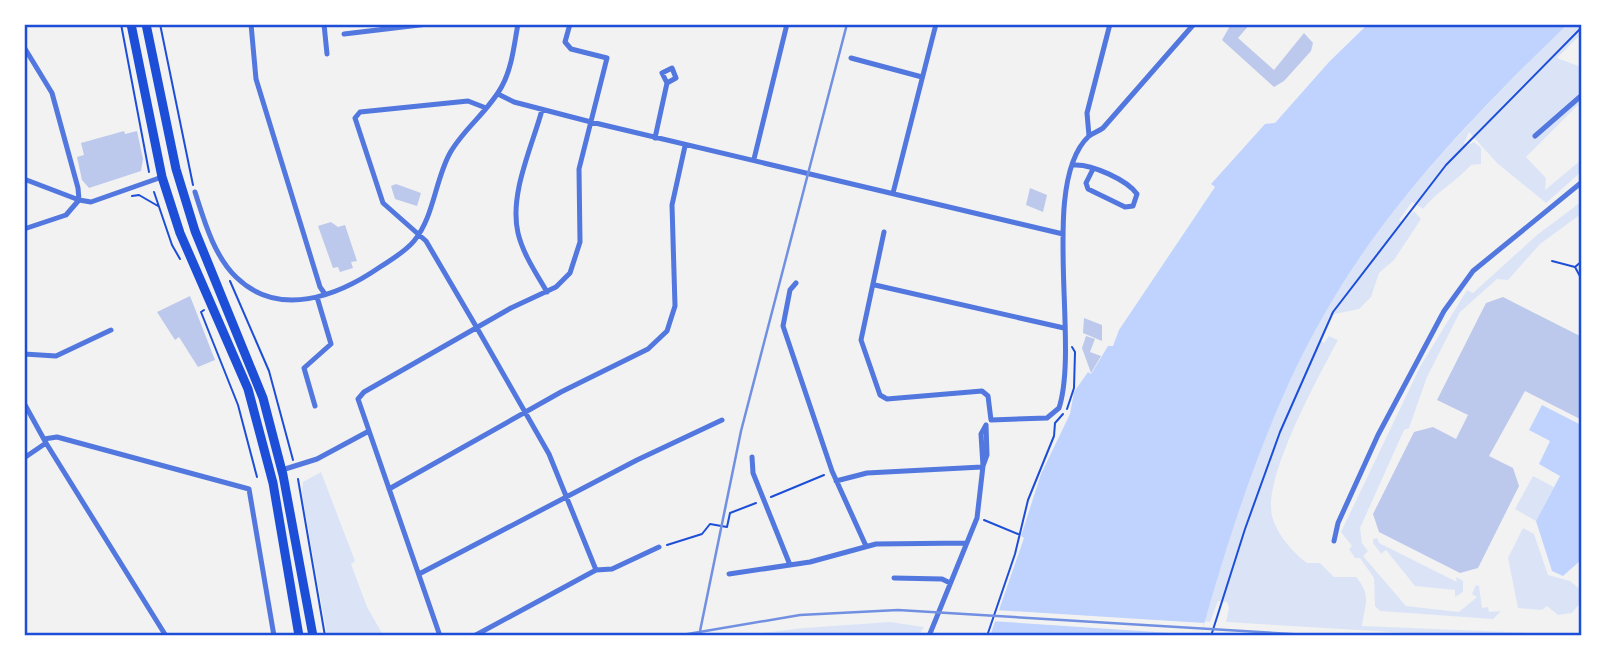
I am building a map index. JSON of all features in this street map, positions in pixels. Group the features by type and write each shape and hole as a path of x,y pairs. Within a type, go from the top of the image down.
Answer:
{"highway":[{"path":"131,24 163,177 192,262 248,389 273,483 299,635"},
{"path":"146,24 176,169 195,231 263,398 283,472 313,635"}],"street":[{"path":"251,24 256,79 320,287 326,294"},
{"path":"324,24 327,54"},
{"path":"344,34 428,24"},
{"path":"195,192 210,235 227,267 246,286 272,298 303,300 335,293 369,275 408,247 419,234 450,154 498,94 508,71 518,24"},
{"path":"440,635 359,397 477,328 547,292 566,277 578,253 578,178 607,58 571,49 565,42 570,24"},
{"path":"754,159 787,24"},
{"path":"893,193 936,24"},
{"path":"988,423 1042,418 1056,413 1064,380 1065,204 1074,165 1089,136 1087,113 1110,24"},
{"path":"1089,136 1103,128 1194,24"},
{"path":"24,47 52,93 79,200"},
{"path":"851,58 922,77"},
{"path":"655,138 667,83"},
{"path":"498,94 542,110 685,146 754,159 1063,234"},
{"path":"1535,136 1581,96"},
{"path":"486,107 468,101 360,112 355,115 383,203 419,234 477,328 549,454 596,570"},
{"path":"542,110 520,188 516,218 525,253 547,292"},
{"path":"389,489 525,412 643,353 658,341 670,325 676,298 672,205 685,146"},
{"path":"1074,165 1085,165 1132,187 1137,194 1133,206 1125,207 1088,189 1086,183 1093,169"},
{"path":"24,179 91,202 163,177"},
{"path":"1334,541 1334,531 1353,488 1444,311 1473,271 1581,182"},
{"path":"24,229 66,215 79,200"},
{"path":"884,232 874,278 875,285 861,340 881,397 982,391 988,396 988,423 981,435 979,508 929,635"},
{"path":"796,283 790,289 783,326 832,471 866,546"},
{"path":"875,285 1064,331"},
{"path":"315,406 304,368 331,345 317,297"},
{"path":"24,354 56,356 111,330"},
{"path":"24,403 166,635"},
{"path":"419,575 722,420"},
{"path":"283,472 369,431"},
{"path":"24,458 45,441 66,439 249,489 274,635"},
{"path":"752,457 753,473 790,565"},
{"path":"836,481 867,473 982,467"},
{"path":"729,574 790,565 866,546 931,541 967,543"},
{"path":"474,635 592,575 596,570 612,569 659,547"},
{"path":"894,578 942,579 950,583"}],"path":[{"path":"121,24 149,173"},
{"path":"160,24 195,192"},
{"path":"1211,635 1280,432 1333,312 1446,165 1581,27"},
{"path":"154,192 177,258 182,259"},
{"path":"132,196 139,195 159,207"},
{"path":"1552,261 1575,267"},
{"path":"1575,267 1581,261"},
{"path":"227,267 229,278 269,371 293,460"},
{"path":"1575,267 1581,280"},
{"path":"204,310 201,312 238,405 257,477"},
{"path":"987,635 1016,554 1018,534 1056,428 1055,423 1060,419 1074,388 1075,352 1064,331"},
{"path":"659,547 702,534 709,524 727,527 730,513 832,471"},
{"path":"298,480 325,635"},
{"path":"983,520 1018,534"}],"shaded area":[{"path":"1567,25 1581,25 1581,34 1557,58 1581,67 1581,108 1578,105 1526,157 1546,178 1545,190 1581,160 1581,172 1546,203 1497,163 1469,132 1464,143 1466,146 1474,142 1481,148 1481,164 1471,165 1423,209 1412,202 1399,220 1403,222 1414,211 1421,219 1394,260 1379,273 1371,297 1359,309 1330,315 1320,340 1324,343 1329,336 1338,340 1287,444 1273,487 1271,505 1278,530 1301,558 1307,563 1320,563 1334,577 1356,577 1366,595 1362,626 1581,635 1440,635 1226,622 1229,608 1227,602 1218,601 1210,622 1199,621 1236,499 1292,371 1336,290 1364,249 1429,169"},
{"path":"1581,202 1581,214 1540,244 1508,280 1497,279 1460,312 1427,377 1409,428 1404,430 1360,528 1362,543 1368,551 1363,556 1406,606 1459,612 1477,597 1472,594 1476,585 1479,586 1482,608 1488,607 1489,612 1501,611 1493,619 1380,611 1375,606 1374,578 1360,558 1355,558 1349,549 1352,546 1341,532 1421,365 1467,290 1473,293 1537,235"},
{"path":"321,472 355,561 351,564 367,607 383,635 327,635 302,494 303,482"},
{"path":"1533,476 1554,487 1536,521 1515,509"},
{"path":"1523,528 1534,534 1548,575 1570,581 1581,590 1581,602 1572,613 1558,615 1547,606 1542,610 1518,608 1508,558"},
{"path":"1377,538 1379,543 1457,582 1456,577 1463,581 1463,592 1455,597 1455,590 1415,586 1386,550 1381,554 1373,543 1373,539"},
{"path":"890,622 924,627 918,636 746,635 804,628"}],"water":[{"path":"1367,25 1567,25 1436,160 1376,234 1325,313 1287,388 1253,470 1201,635 990,636 1024,538 1021,536 1041,474 1070,414 1074,392 1088,372 1091,374 1108,346 1113,346 1119,330 1215,187 1211,184 1265,124 1275,123 1329,62"},
{"path":"1542,405 1581,425 1581,560 1563,576 1552,571 1536,521 1560,476 1539,464 1550,441 1529,430"}],"pier":[{"path":"995,610 1204,623 1201,635 991,621"}],"building":[{"path":"1231,24 1250,24 1238,38 1274,70 1304,33 1313,43 1311,51 1284,81 1274,87 1222,40"},
{"path":"124,131 125,134 137,131 143,159 141,171 89,188 82,180 77,157 84,155 81,143"},
{"path":"396,184 421,193 417,206 395,199 391,186"},
{"path":"1030,188 1047,195 1043,212 1026,205"},
{"path":"331,222 338,227 345,225 357,261 351,262 353,268 340,272 338,267 333,268 318,226"},
{"path":"190,296 215,360 198,367 179,337 175,340 157,312"},
{"path":"1503,297 1582,337 1582,420 1525,391 1489,456 1513,468 1519,486 1478,568 1460,573 1379,532 1373,514 1414,432 1433,427 1456,439 1468,415 1437,400 1486,303"},
{"path":"1084,318 1102,325 1102,341 1083,333"},
{"path":"1086,336 1095,339 1090,352 1101,356 1091,373 1082,348"}],"railway":[{"path":"699,636 741,431 847,24"},
{"path":"676,636 800,615 898,610 1325,636"}]}
